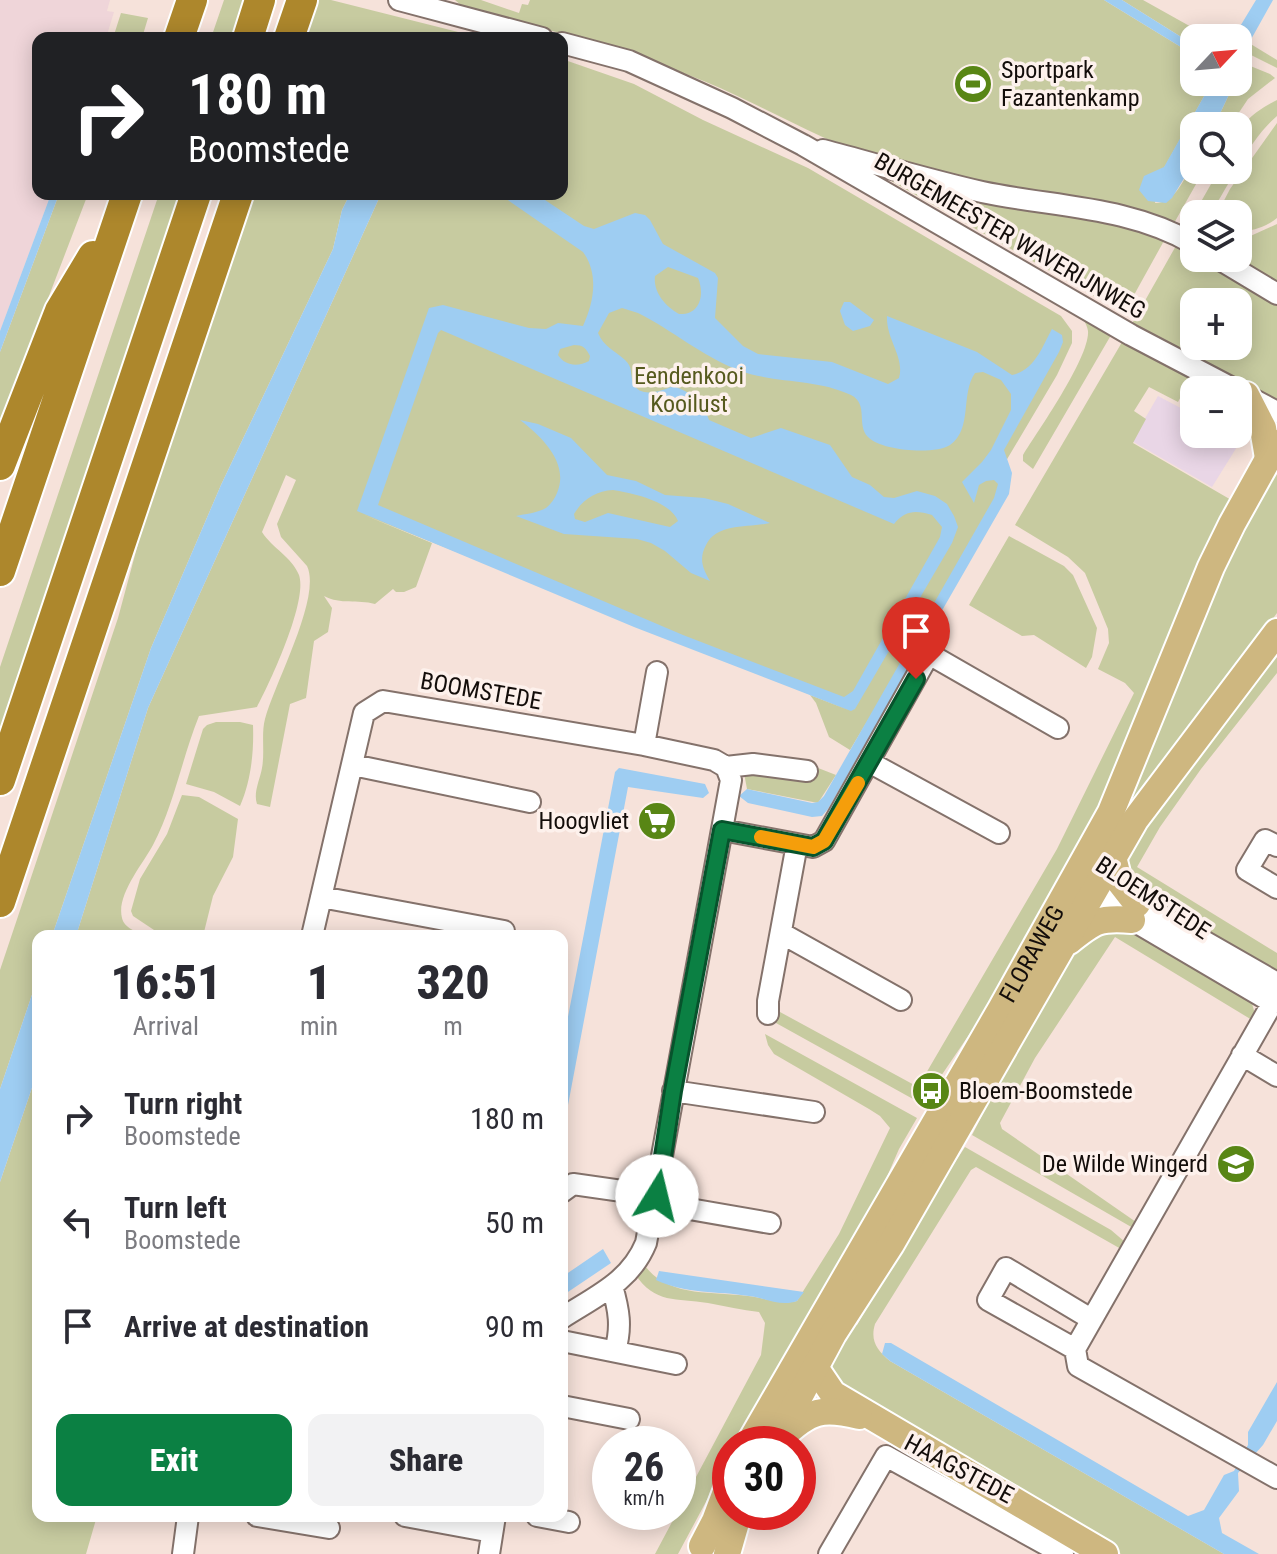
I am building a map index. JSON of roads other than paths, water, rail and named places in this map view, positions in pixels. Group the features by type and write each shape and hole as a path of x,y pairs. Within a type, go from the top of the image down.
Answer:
{"highway":[{"path":"181,32 192,0"},
{"path":"250,32 260,0"},
{"path":"291,32 302,0"},
{"path":"0,465 60,311 125,200"},
{"path":"0,571 126,200"},
{"path":"0,780 194,200"},
{"path":"0,902 236,200"}],"main road":[{"path":"1252,411 1273,450"},
{"name":"FLORAWEG","path":"785,1426 833,1334 891,1244 1060,949 1088,885 1111,812 1211,567 1273,450"},
{"name":"FLORAWEG","path":"760,1426 1088,885 1113,857 1144,807 1277,632"},
{"path":"1060,949 1095,921 1134,912 1119,881 1113,857"},
{"path":"818,1327 811,1357 833,1394 1105,1554"},
{"path":"794,1426 815,1413 832,1409 872,1419"},
{"path":"711,1552 714,1530"},
{"path":"711,1552 726,1530"}],"street":[{"path":"399,0 519,32"},
{"name":"BURGEMEESTER WAVERIJNWEG","path":"568,45 629,61 732,108 803,145 1131,335 1209,376"},
{"name":"BURGEMEESTER WAVERIJNWEG","path":"803,145 983,192 1132,218 1180,238"},
{"path":"1240,272 1277,294"},
{"name":"BURGEMEESTER WAVERIJNWEG","path":"1252,398 1277,412"},
{"path":"722,830 813,847 824,841 929,654 1058,728"},
{"path":"644,745 657,672"},
{"name":"BOOMSTEDE","path":"313,930 364,713 383,701 644,745 714,760 729,774 753,764 807,771"},
{"path":"869,762 999,833"},
{"path":"353,765 530,802"},
{"path":"568,1314 623,1279 638,1262 646,1243 722,830 729,774"},
{"path":"1277,846 1265,840 1247,870 1277,888"},
{"path":"768,1014 797,844"},
{"name":"BLOEMSTEDE","path":"1075,1349 1276,994 1088,885"},
{"path":"321,897 499,930"},
{"path":"781,933 901,1000"},
{"path":"1242,1055 1273,1074"},
{"path":"673,1091 814,1112"},
{"path":"568,1188 573,1184 770,1223"},
{"path":"1091,1319 1006,1268 988,1300 1075,1349 1078,1366 1269,1473"},
{"path":"612,1286 620,1314 620,1334 615,1351"},
{"path":"568,1342 676,1364"},
{"path":"568,1407 629,1419"},
{"name":"HAAGSTEDE","path":"829,1554 886,1456 1063,1554"},
{"path":"183,1554 187,1522"},
{"path":"293,1522 329,1528"},
{"path":"472,1522 494,1524 489,1554"}],"water":[{"path":"1104,0 1122,0 1180,36 1180,46"},
{"path":"1256,0 1273,0 1252,38 1252,24 1241,24"},
{"path":"1204,96 1228,96 1221,112 1195,112"},
{"path":"1180,139 1181,184 1166,203 1148,201 1139,190 1144,176 1164,167"},
{"path":"49,200 57,200 0,352 0,331"},
{"path":"347,200 378,200 148,708 78,930 54,930 151,648 221,485 333,249"},
{"path":"508,200 545,200 584,226 594,229 635,213 645,215 663,244 715,273 718,278 715,318 743,346 758,354 832,362 888,384 899,378 900,363 889,333 887,316 977,352 1012,375 1032,363 1052,329 1062,335 1059,352 1004,450 1012,473 1009,494 822,816 812,817 748,803 739,796 747,789 812,803 824,796 994,498 998,484 994,480 979,485 974,503 962,482 991,450 1011,410 1011,394 1001,380 983,372 975,373 968,391 962,430 950,445 921,451 896,448 884,446 868,437 863,427 860,404 851,395 809,383 738,370 712,358 638,313 622,308 609,313 598,333 606,345 628,363 633,383 641,391 652,392 673,386 696,398 709,420 751,438 781,428 830,445 852,477 870,485 884,497 894,498 917,491 935,496 947,504 958,527 952,543 851,711 634,627 357,511 429,308 443,305 529,328 546,329 558,323 583,326 593,288 588,261 583,252","holes":["668,267 698,278 701,291 699,303 692,311 679,314 665,303 655,282 655,276","441,330 894,524 911,512 932,515 942,527 940,537 853,691 844,697 683,635 378,505","574,345 586,349 589,361 576,365 561,359 558,355 560,349"]},
{"path":"844,302 850,302 874,320 870,326 853,331 845,325 840,311"},
{"path":"520,420 571,438 607,475 636,481 665,495 704,498 728,504 770,523 725,530 711,538 702,559 710,581 691,573 651,543 637,539 564,534 516,516 546,508 555,497 560,482 557,461","holes":["613,490 659,503 678,521 670,527 608,513 585,522 575,519 574,514 590,497"]},
{"path":"619,768 705,784 709,793 703,798 628,787 568,1105 568,1017 615,772"},
{"path":"32,995 32,1088 0,1182 0,1089"},
{"path":"603,1249 611,1263 568,1292 568,1273"},
{"path":"659,1271 804,1292 797,1301 785,1303 690,1290 656,1280"},
{"path":"885,1343 891,1343 1188,1516 1204,1510 1224,1475 1234,1471 1248,1445 1248,1432 1277,1382 1277,1421 1263,1445 1238,1473 1239,1491 1219,1518 1222,1533 1259,1554 1224,1554 890,1361 882,1354"}],"place":[{"name":"Sportpark Fazantenkamp","path":"973,84"},
{"name":"Hoogvliet","path":"657,821"},
{"name":"Bloem-Boomstede","path":"931,1091"},
{"name":"De Wilde Wingerd","path":"1236,1164"}],"park label":[{"name":"Eendenkooi Kooilust","path":"689,390"}]}
